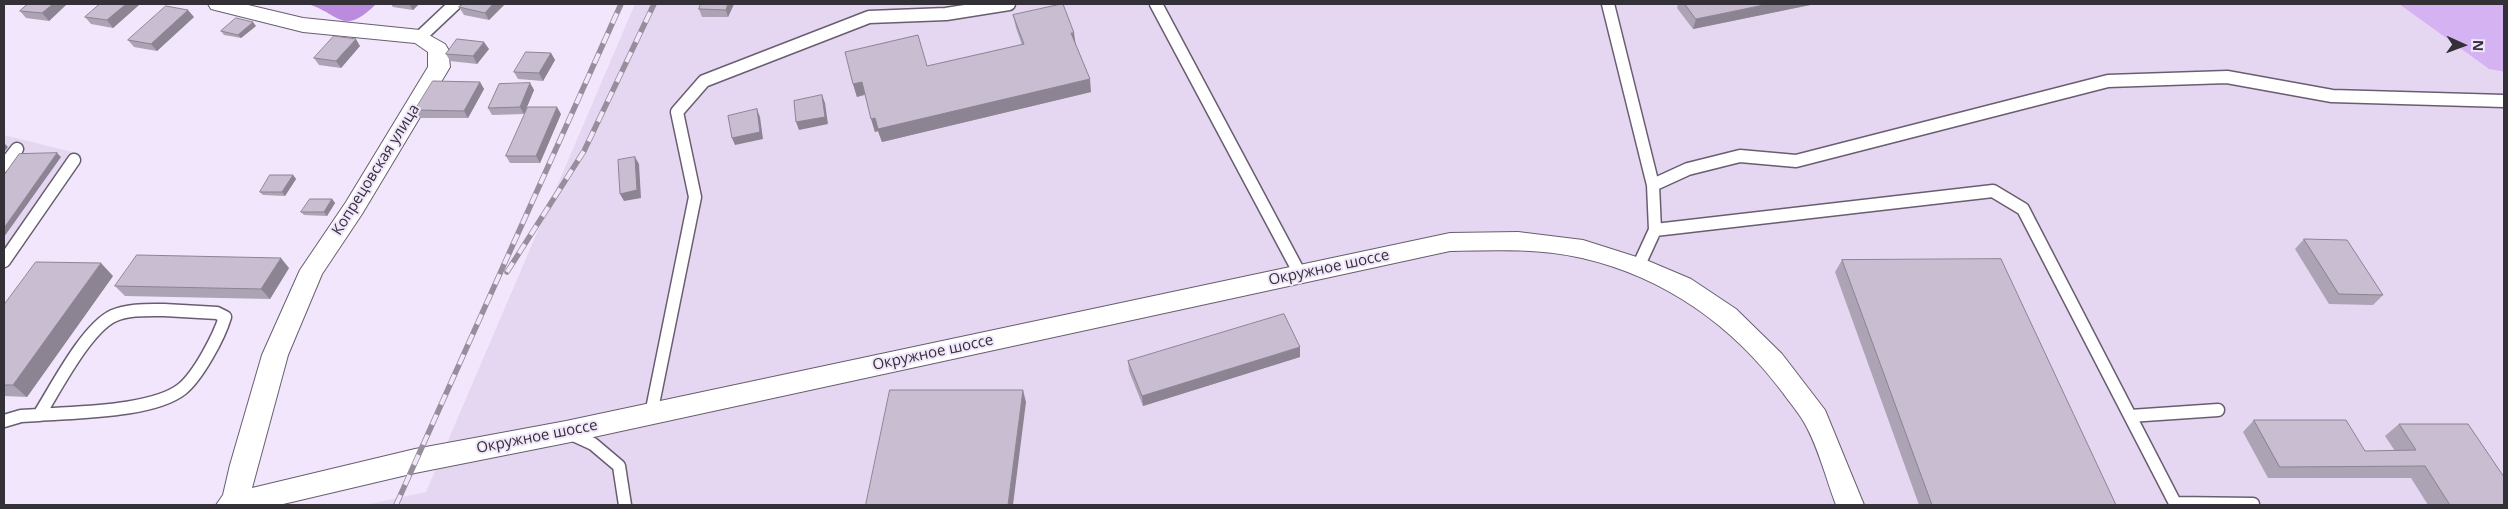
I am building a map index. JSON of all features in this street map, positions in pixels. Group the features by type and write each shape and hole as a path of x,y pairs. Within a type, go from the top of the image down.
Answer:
{"street":[{"path":"218,4 303,25 420,37"},
{"name":"Копрецовская улица","path":"233,505 275,355 312,270 354,208 439,67 438,48 420,37"},
{"name":"Окружное шоссе","path":"233,505 415,461 566,432 1450,242 1518,241 1583,249 1638,267 1682,286 1727,316 1773,361 1816,418 1850,505"}],"lane":[{"path":"420,37 454,4"},
{"path":"651,414 694,196 676,112 704,81 869,17 946,14 1009,4"},
{"path":"1156,4 1300,274"},
{"path":"1608,4 1653,184 1654,230 1638,267"},
{"path":"1653,184 1688,169 1740,156 1796,161 2108,81 2227,77 2332,96 2504,102"},
{"path":"4,166 17,149"},
{"path":"4,261 74,160"},
{"path":"1654,230 1992,191 2023,209 2175,504 2253,504"},
{"path":"4,421 39,414 133,406 164,400 181,390 193,376 222,328 224,317 217,313 162,311 114,316 97,329 39,414"},
{"path":"2130,416 2218,410"},
{"path":"566,432 593,444 619,466 626,500 625,505"}],"shaded area":[{"path":"308,4 376,4 365,14 348,21"},
{"path":"635,4 2399,4 2489,69 2504,73 2504,505 365,505 426,492"},
{"path":"2399,4 2504,4 2504,72 2489,69"},
{"path":"4,135 80,154 4,262"}],"building":[{"path":"28,4 53,4 42,13 20,11"},
{"path":"100,4 126,4 107,20 85,17"},
{"path":"463,4 493,4 485,13 459,7"},
{"path":"701,4 728,4 726,10 699,9"},
{"path":"1063,4 1074,33 1071,33 1090,79 878,129 875,118 871,119 862,82 853,84 845,52 918,35 927,66 1024,44 1013,15"},
{"path":"1685,4 1769,4 1696,19"},
{"path":"166,6 188,10 151,44 128,40"},
{"path":"236,18 253,22 238,35 221,31"},
{"path":"334,36 356,39 336,61 314,58"},
{"path":"457,39 484,42 473,56 446,54"},
{"path":"526,52 551,53 539,73 514,72"},
{"path":"433,81 480,82 464,111 415,110"},
{"path":"530,83 520,107 488,108 499,84"},
{"path":"822,95 825,117 796,122 794,101"},
{"path":"528,107 557,107 536,156 506,156"},
{"path":"757,109 760,132 732,138 728,116"},
{"path":"57,153 4,228 4,175 19,154"},
{"path":"635,157 637,190 620,194 618,160"},
{"path":"270,175 293,175 282,192 260,192"},
{"path":"310,199 332,199 324,212 301,212"},
{"path":"2304,239 2347,240 2383,295 2339,294"},
{"path":"137,255 281,258 261,289 115,286"},
{"path":"2001,259 2116,505 1932,505 1842,260"},
{"path":"36,262 101,263 13,385 4,385 4,305"},
{"path":"1284,314 1300,347 1142,396 1128,361"},
{"path":"890,390 1023,390 1008,505 866,505"},
{"path":"2254,420 2346,420 2365,451 2416,450 2399,424 2468,424 2504,477 2504,505 2450,505 2425,466 2280,467"}],"railway":[{"path":"396,505 621,4"},
{"path":"507,272 584,151 654,4"}]}
